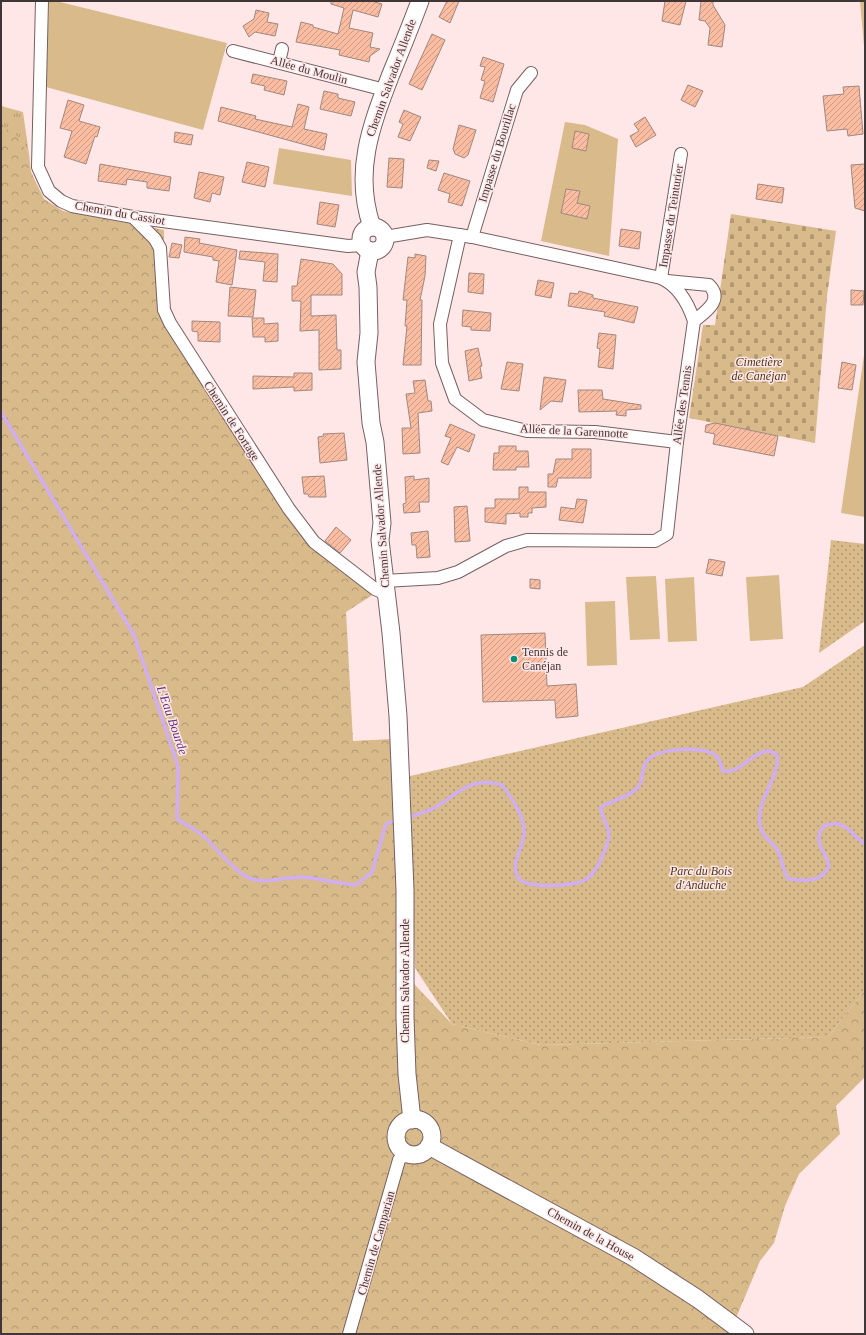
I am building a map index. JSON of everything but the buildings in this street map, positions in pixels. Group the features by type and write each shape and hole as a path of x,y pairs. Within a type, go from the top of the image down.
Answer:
{"street":[{"name":"Chemin du Cassiot","path":"42,1 38,167 42,179 49,190 61,200 72,206 133,217 366,248"},
{"name":"Chemin Salvador Allende","path":"412,1120 407,1074 404,1017 404,890 397,702 391,633 380,540 382,523 375,442 370,423 366,362 369,333 368,286 366,272 366,248 361,239 362,233 379,232 367,212 365,165 370,131 420,1"},
{"path":"279,62 282,49"},
{"name":"Allée du Moulin","path":"233,51 385,90"},
{"name":"Impasse du Bourillac","path":"466,236 517,90 531,73"},
{"name":"Impasse du Teinturier","path":"664,279 681,154"},
{"name":"Chemin de Fortage","path":"133,217 156,239 160,248 164,310 170,323 289,509 314,542 375,589 385,587"},
{"path":"379,232 427,230 466,236 664,279 709,285 713,289 715,297 713,304 694,321"},
{"name":"Allée de la Garennotte","path":"466,236 440,324 442,363 455,399 483,420 527,431 595,432 677,442"},
{"name":"Allée des Tennis","path":"385,587 438,578 458,572 506,546 527,540 655,541 667,534 677,442 694,321 689,305 679,292 664,279"},
{"path":"412,1120 423,1122 427,1125 431,1135 430,1146 419,1154 409,1155 405,1153 398,1145 396,1134 402,1124 412,1120"},
{"name":"Chemin de la House","path":"430,1146 633,1257 698,1299 745,1334"},
{"name":"Chemin de Camparian","path":"349,1334 399,1160 405,1153"}],"green space":[{"path":"49,1 56,1 227,43 203,130 46,87"},
{"path":"860,1 865,1 865,58"},
{"path":"1,106 23,112 29,154 11,129 1,132"},
{"path":"565,122 585,125 618,139 609,256 541,241"},
{"path":"11,128 29,154 31,172 44,199 63,211 164,230 164,310 289,509 374,594 346,612 353,741 392,739 398,967 452,1024 541,1045 828,1037 865,990 865,1077 836,1106 840,1134 799,1174 785,1206 774,1243 760,1261 733,1325 745,1334 1,1334 1,132"},
{"path":"279,148 351,160 352,196 273,184"},
{"name":"Cimetière de Canéjan","path":"731,214 836,231 827,296 815,443 689,418 703,325 715,325"},
{"path":"865,348 865,517 841,513"},
{"path":"831,540 865,544 865,621 819,653"},
{"path":"779,575 783,639 750,641 746,577"},
{"path":"656,576 660,639 630,640 626,577"},
{"path":"694,577 697,641 668,642 665,579"},
{"path":"615,601 617,665 587,666 585,602"},
{"name":"Parc du Bois d'Anduche","path":"865,645 865,990 828,1037 541,1045 452,1024 415,968 410,776 803,687"}],"waterway":[{"name":"L'Eau Bourde","path":"1,412 134,635 178,766 177,819 202,835 233,867 245,876 252,879 265,881 302,877 356,885 372,872 386,824 393,821"},
{"name":"L'Eau Bourde","path":"410,817 431,809 473,784 491,783 502,785 517,808 524,827 523,839 515,865 517,876 521,880 529,883 551,886 562,885 582,881 591,875 600,861 609,836 608,828 601,812 601,807 626,796 638,788 646,762 655,755 670,751 689,749 705,751 716,756 723,771 730,771 757,755 764,752 770,752 777,755 777,764 775,774 763,800 760,819 761,829 762,833 779,853 784,870 789,879 813,880 823,875 826,871 829,865 819,840 819,835 824,826 832,824 843,826 865,844"}],"place":[{"name":"Tennis de Canéjan","path":"514,659"}]}
